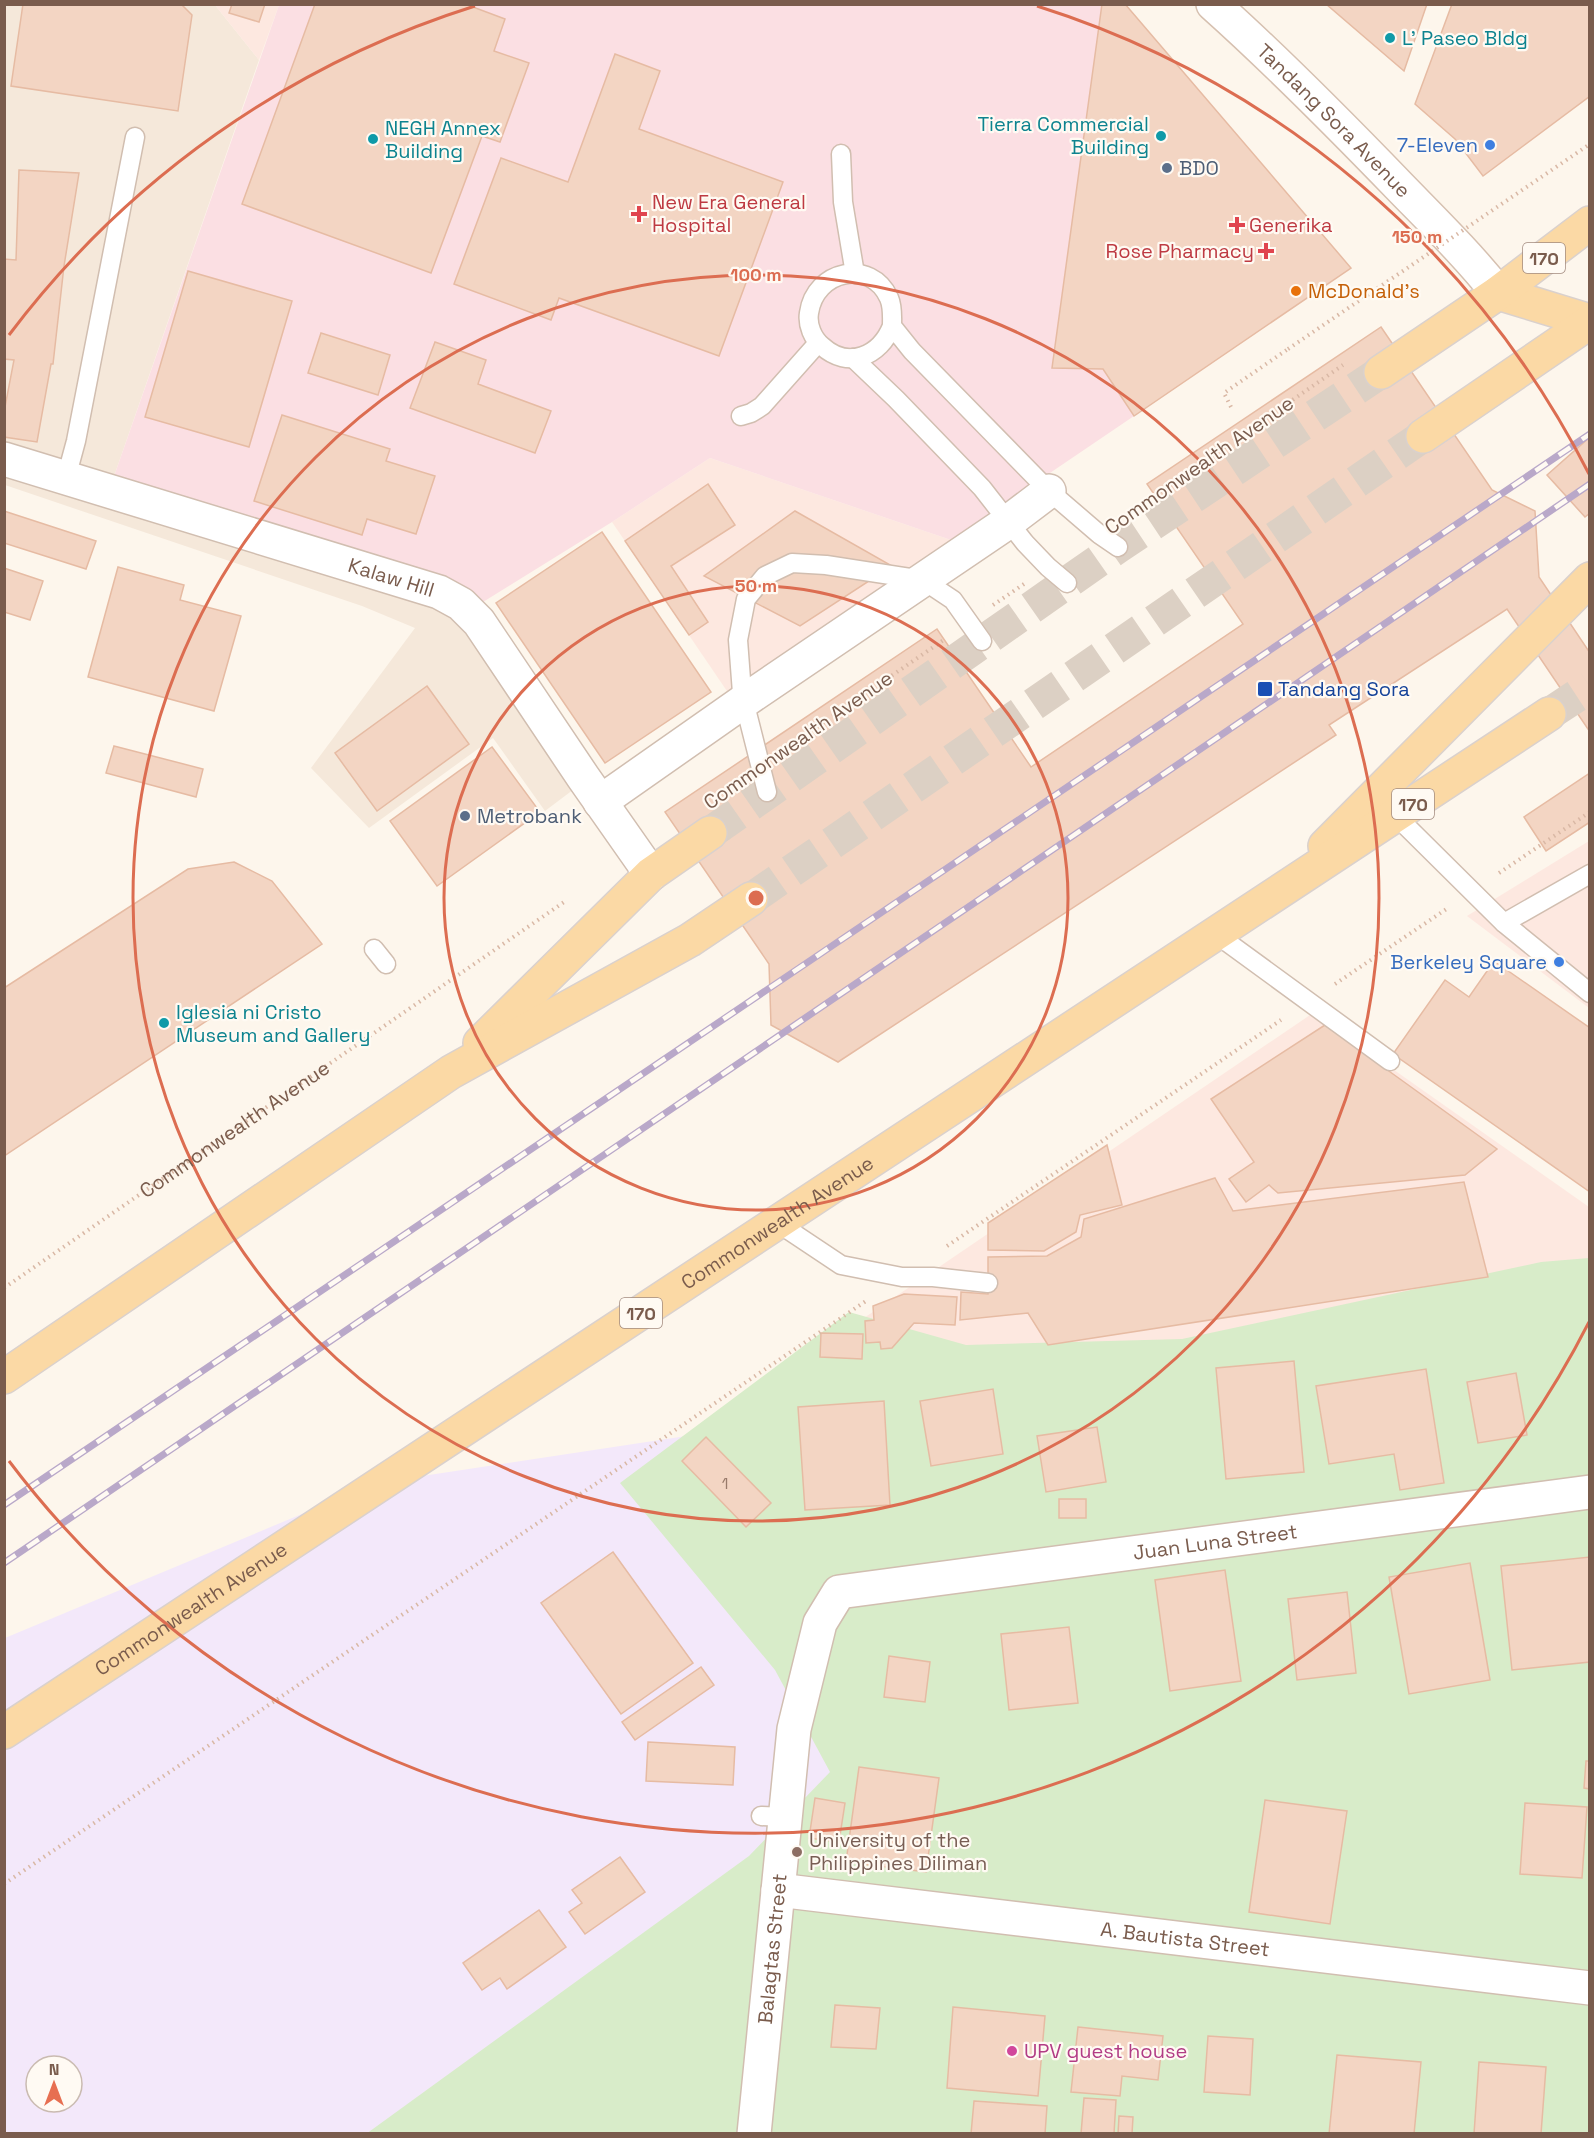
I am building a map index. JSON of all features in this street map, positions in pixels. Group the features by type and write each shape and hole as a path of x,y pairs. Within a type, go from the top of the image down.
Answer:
{"main road":[{"name":"170","path":"1381,372 1498,293 1590,223"},
{"name":"170","path":"1498,293 1590,245"},
{"path":"1498,293 1584,329"},
{"path":"1423,436 1584,329"},
{"path":"1278,894 1590,579"},
{"name":"Commonwealth Avenue","path":"4,1732 1549,714"},
{"name":"Commonwealth Avenue","path":"451,1072 651,874 710,832"},
{"name":"Commonwealth Avenue","path":"4,1377 451,1072 690,940 751,899"}],"street":[{"name":"Tandang Sora Avenue","path":"1213,4 1253,39 1464,251 1498,293"},
{"name":"Kalaw Hill","path":"4,459 439,592 461,604 479,622 651,874"},
{"path":"600,802 1008,522 1049,491"},
{"name":"Juan Luna Street","path":"839,1592 1590,1492"},
{"name":"Balagtas Street","path":"754,2133 778,1890 773,1817 820,1623 839,1592"},
{"name":"A. Bautista Street","path":"778,1890 1590,1988"}],"lane":[{"path":"66,477 76,441 135,137"},
{"path":"841,153 843,202 855,274"},
{"path":"855,274 869,278 880,286 889,298 892,326 887,338 867,355 853,358 840,357 828,352 818,343 811,331 808,319 810,304 816,291 826,281 840,275 855,274"},
{"path":"892,326 912,351 1049,491 1099,534 1119,547"},
{"path":"741,416 762,406 818,343"},
{"path":"853,358 982,488 1008,522 1048,567 1067,583"},
{"path":"767,792 744,701 738,640 746,599 765,576 792,563 826,565 922,580 953,600 982,641"},
{"path":"1396,816 1504,923 1590,993"},
{"path":"1504,923 1590,874"},
{"path":"1216,934 1390,1061"},
{"path":"374,949 386,964"},
{"path":"778,1223 841,1265 902,1276 988,1283"}],"path":[{"path":"1231,406 1224,393 1590,144"},
{"name":"Commonwealth Avenue","path":"1099,534 1343,364"},
{"name":"Commonwealth Avenue","path":"712,799 1048,567"},
{"path":"4,1884 1590,812"},
{"name":"Commonwealth Avenue","path":"4,1288 568,899"}],"shaded area":[{"path":"5,5 215,5 259,60 112,482 483,602 598,771 545,811 493,738 369,828 311,768 415,628 362,606 5,485"},
{"path":"215,5 279,5 259,60"},
{"name":"New Era General Hospital","path":"279,5 1102,5 1052,367 1103,369 1134,416 951,540 710,458 483,602 112,482"},
{"path":"710,458 951,540 731,697 612,522"},
{"name":"Berkeley Square","path":"1589,841 1589,1008 1467,916"},
{"path":"1313,1013 1589,1207 1589,1290 752,1394"},
{"name":"University of the Philippines Diliman","path":"706,1433 1589,2133 5,2134 5,1638 376,1483"}],"green space":[{"name":"University of the Philippines Diliman","path":"1589,1258 1589,2133 366,2134 749,1856 830,1772 775,1670 620,1483 849,1312 966,1345 1182,1339 1541,1262"}],"building":[{"path":"23,4 181,4 192,15 178,111 11,86"},
{"path":"232,4 265,4 259,22 229,13"},
{"name":"NEGH Annex Building","path":"315,4 465,4 505,19 494,51 529,63 500,142 482,136 431,273 242,204"},
{"name":"Tierra Commercial Building","path":"1102,4 1125,4 1351,268 1134,416 1103,369 1052,368"},
{"name":"L' Paseo Bldg","path":"1326,4 1427,4 1404,71"},
{"path":"1452,4 1590,4 1590,96 1483,176 1455,139 1415,104"},
{"path":"615,54 660,71 639,129 783,182 719,356 559,298 551,320 454,284 501,158 568,182"},
{"path":"19,170 79,173 64,266 53,364 51,364 37,442 4,437 4,412 14,360 4,359 4,259 16,260"},
{"path":"188,271 292,301 249,447 145,417"},
{"name":"Tandang Sora","path":"1381,327 1492,490 1535,511 1539,577 1590,653 1590,732 1507,609 1329,725 1336,735 838,1062 771,1025 769,964 665,812 937,629 1031,767 1243,624 1147,484"},
{"path":"321,333 390,355 378,395 308,373"},
{"path":"435,342 486,360 478,384 551,411 535,453 410,408"},
{"path":"282,415 390,449 386,461 435,476 416,534 367,519 362,535 254,501"},
{"path":"1590,437 1590,513 1585,517 1547,475"},
{"path":"708,484 735,525 671,566 708,622 689,635 625,541"},
{"path":"4,511 96,541 86,569 4,543"},
{"path":"795,511 892,566 800,626 704,576"},
{"path":"602,532 711,692 605,763 496,603"},
{"path":"118,567 184,585 180,600 241,616 214,711 88,677"},
{"path":"4,568 43,581 30,620 4,612"},
{"path":"427,686 469,744 377,811 335,753"},
{"path":"114,746 203,769 196,797 106,773"},
{"name":"Metrobank","path":"492,747 540,812 437,886 390,821"},
{"path":"1590,773 1590,822 1546,851 1524,817"},
{"path":"234,862 272,881 322,944 4,1156 4,988 188,869"},
{"path":"1494,961 1590,1028 1590,1192 1393,1054 1445,980 1469,997"},
{"path":"1325,1025 1497,1149 1465,1175 1278,1193 1269,1185 1246,1202 1229,1179 1254,1162 1211,1099"},
{"path":"1107,1145 1122,1205 1080,1215 1076,1232 1044,1251 988,1250 988,1223"},
{"path":"1215,1178 1233,1211 1464,1182 1488,1277 1048,1345 1028,1313 960,1320 961,1292 988,1294 988,1257 1047,1256 1081,1237 1084,1219"},
{"path":"904,1294 957,1297 955,1325 914,1323 892,1348 881,1349 880,1342 866,1343 865,1321 874,1320 873,1306"},
{"path":"821,1333 863,1334 862,1359 820,1357"},
{"path":"1294,1361 1304,1472 1226,1479 1216,1368"},
{"path":"1426,1369 1444,1483 1400,1490 1394,1454 1329,1464 1316,1386"},
{"path":"1516,1373 1527,1435 1478,1443 1467,1382"},
{"path":"993,1389 1003,1454 931,1466 920,1401"},
{"path":"884,1401 890,1505 805,1510 798,1407"},
{"path":"1097,1427 1106,1482 1046,1492 1037,1436"},
{"path":"706,1437 771,1503 746,1527 682,1461"},
{"path":"1059,1499 1086,1499 1086,1518 1059,1518"},
{"path":"613,1552 693,1663 621,1714 541,1603"},
{"path":"1590,1557 1590,1662 1512,1670 1501,1566"},
{"path":"1470,1563 1490,1680 1409,1694 1389,1577"},
{"path":"1225,1570 1241,1681 1170,1691 1155,1580"},
{"path":"1347,1592 1356,1673 1297,1680 1288,1599"},
{"path":"1069,1627 1078,1703 1009,1710 1001,1634"},
{"path":"889,1656 930,1662 925,1702 884,1697"},
{"path":"701,1667 714,1685 635,1740 622,1722"},
{"path":"648,1742 735,1747 733,1785 646,1781"},
{"path":"1586,1761 1590,1761 1590,1789 1584,1788"},
{"path":"859,1767 939,1778 926,1872 846,1862"},
{"path":"815,1798 845,1803 839,1842 809,1838"},
{"path":"1265,1800 1347,1811 1330,1924 1249,1912"},
{"path":"1525,1803 1587,1807 1582,1878 1520,1874"},
{"path":"620,1857 645,1892 585,1934 569,1912 582,1903 572,1890"},
{"path":"539,1910 566,1947 507,1989 500,1978 482,1990 463,1963"},
{"path":"835,2005 880,2008 876,2049 831,2047"},
{"path":"953,2007 1045,2016 1038,2096 947,2088"},
{"path":"1078,2027 1163,2036 1158,2080 1122,2076 1120,2096 1071,2092"},
{"path":"1208,2036 1253,2039 1250,2095 1204,2092"},
{"path":"1337,2055 1421,2062 1414,2134 1329,2134"},
{"path":"1479,2062 1546,2067 1541,2134 1474,2134"},
{"path":"1084,2098 1116,2100 1114,2134 1081,2134"},
{"path":"974,2101 1047,2106 1045,2134 971,2134"},
{"path":"1119,2116 1133,2117 1132,2134 1118,2134"}],"tunnel":[{"path":"710,833 1118,547 1381,372"},
{"path":"751,899 1423,436"},
{"path":"1549,714 1590,687"}],"railway":[{"path":"4,1505 1590,434"},
{"path":"4,1563 1590,484"}],"place":[{"name":"L' Paseo Bldg","path":"1390,38"},
{"name":"Tierra Commercial Building","path":"1161,136"},
{"name":"NEGH Annex Building","path":"373,139"},
{"name":"7-Eleven","path":"1490,145"},
{"name":"BDO","path":"1167,168"},
{"name":"New Era General Hospital","path":"639,214"},
{"name":"Generika","path":"1237,225"},
{"name":"Rose Pharmacy","path":"1266,251"},
{"name":"McDonald's","path":"1296,291"},
{"name":"Tandang Sora","path":"1265,689"},
{"name":"Metrobank","path":"465,816"},
{"name":"Berkeley Square","path":"1559,962"},
{"name":"Iglesia ni Cristo Museum and Gallery","path":"164,1023"},
{"name":"University of the Philippines Diliman","path":"797,1852"},
{"name":"UPV guest house","path":"1012,2051"}]}
